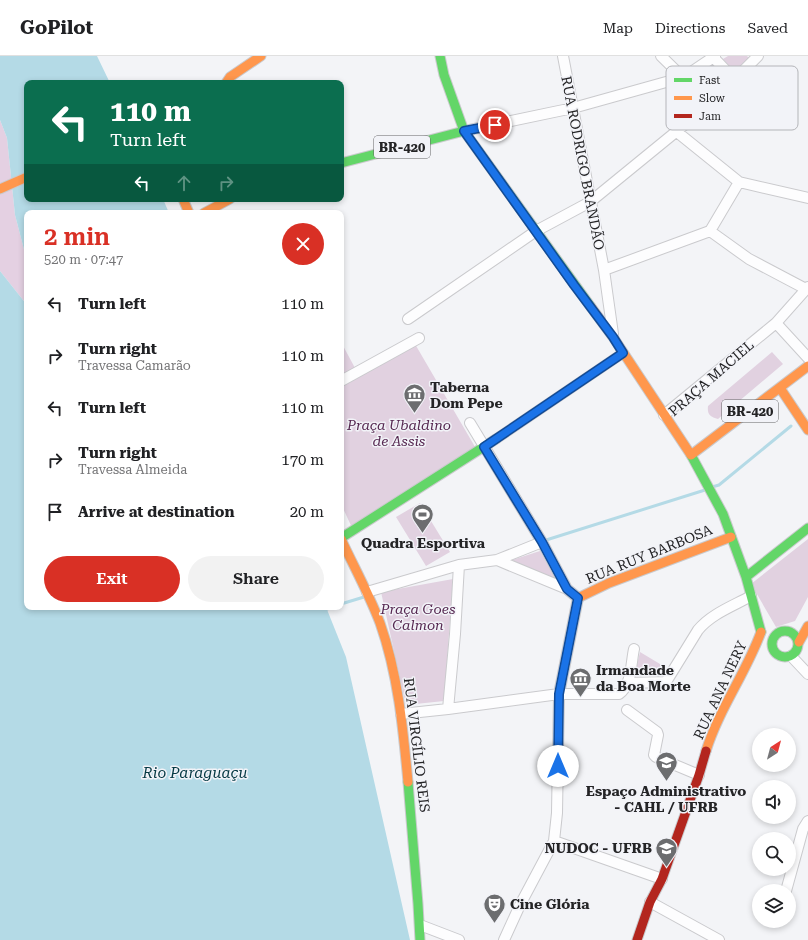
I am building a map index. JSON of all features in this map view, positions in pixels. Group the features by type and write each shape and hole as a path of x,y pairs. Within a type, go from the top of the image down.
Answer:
{"street":[{"path":"228,80 260,56"},
{"path":"440,56 444,75 464,131 613,337 664,415"},
{"name":"RUA RODRIGO BRANDÃO","path":"563,56 604,270 613,337"},
{"path":"661,56 672,66"},
{"path":"700,66 714,57 722,66"},
{"path":"746,66 755,57"},
{"path":"464,131 573,108 666,82"},
{"path":"408,319 536,231 590,202 679,130"},
{"name":"BR-420","path":"344,162 464,131"},
{"path":"677,132 740,182 808,198"},
{"path":"0,189 24,178"},
{"path":"604,270 710,231 740,182"},
{"path":"210,210 224,202"},
{"path":"710,231 749,259 807,288"},
{"name":"PRAÇA MACIEL","path":"761,632 746,577 723,514 691,455 664,415 776,323 807,288"},
{"path":"776,323 808,358"},
{"path":"344,379 419,338"},
{"path":"344,537 484,447 623,353"},
{"name":"BR-420","path":"691,455 808,366"},
{"path":"780,388 808,430"},
{"path":"470,423 542,542 567,589"},
{"path":"746,577 808,528"},
{"name":"RUA RUY BARBOSA","path":"578,598 609,583 731,537"},
{"path":"367,592 459,565 497,560 542,542"},
{"name":"RUA VIRGÍLIO REIS","path":"344,545 367,592 384,636 396,684 411,800 420,940"},
{"path":"497,560 567,589 578,598 559,694 557,812 554,841 504,940"},
{"path":"448,709 455,634 459,565"},
{"path":"625,687 664,683 669,680 703,623 751,596"},
{"path":"799,642 797,637 792,632 786,630 780,631 775,635 772,642 772,649 777,654 784,657 791,656 798,648 799,642 808,626"},
{"path":"761,632 775,635"},
{"name":"RUA ANA NERY","path":"637,940 650,902 662,879 699,775 708,745 722,713 755,649 761,632"},
{"path":"401,714 559,694 619,694 625,687 634,649"},
{"path":"791,656 808,674"},
{"path":"627,710 657,732 658,735 654,752 656,757 699,775"},
{"path":"788,884 803,829 808,821"},
{"path":"554,841 662,879"},
{"path":"650,902 719,940"},
{"path":"420,925 459,940"}],"green space":[{"path":"728,56 747,56 749,58 740,66 729,66 723,59"},
{"name":"Praça Ubaldino de Assis","path":"415,344 478,452 354,532 344,510 344,382"},
{"path":"344,348 355,368 344,374"},
{"path":"772,352 783,364 718,419 710,415 708,406"},
{"name":"Quadra Esportiva","path":"420,503 450,552 426,566 396,517"},
{"path":"808,539 808,597 795,621 776,627 751,584"},
{"path":"540,551 557,582 512,560"},
{"name":"Praça Goes Calmon","path":"453,579 444,701 406,705 381,592"},
{"path":"640,652 665,667 658,675 636,669"}],"shaded area":[{"path":"0,120 7,138 15,215 24,250 24,301 0,271"}],"water":[{"path":"0,56 97,56 109,80 24,80 24,202 164,202 168,210 24,210 24,250 15,215 7,138 0,120"},
{"name":"Rio Paraguaçu","path":"0,271 24,301 24,610 327,610 346,657 410,940 0,940"}],"waterway":[{"path":"712,487 719,485 791,426"},
{"path":"543,541 705,490"},
{"path":"344,603 364,597"}],"traffic: fast":[{"path":"440,56 444,75 464,131 591,307"},
{"path":"344,162 464,131"},
{"path":"344,536 496,439"},
{"path":"691,455 723,514 746,577 761,632"},
{"path":"746,577 808,528"},
{"path":"785,631 794,635 798,644 794,653 785,657 776,653 772,644 776,635 785,631"},
{"path":"408,782 420,940"}],"traffic: slow":[{"path":"228,80 230,77 261,56"},
{"path":"0,189 24,178"},
{"path":"184,202 188,210"},
{"path":"210,210 224,202"},
{"path":"591,307 613,337 691,455 808,366"},
{"path":"496,439 623,353"},
{"path":"780,388 808,430"},
{"path":"578,598 609,583 731,537"},
{"path":"344,545 371,602 386,642 399,701 408,782"},
{"path":"799,642 808,626"},
{"path":"706,751 718,720 748,662 761,632"}],"traffic: jam":[{"path":"637,940 650,902 662,879 706,751"}],"place":[{"name":"Taberna Dom Pepe","path":"415,414"},
{"name":"Quadra Esportiva","path":"423,534"},
{"name":"Irmandade da Boa Morte","path":"581,698"},
{"name":"Espaço Administrativo - CAHL / UFRB","path":"666,782"},
{"name":"NUDOC - UFRB","path":"667,868"},
{"name":"Cine Glória","path":"494,924"}],"route":[{"path":"495,125 464,131 623,353 484,447 542,542 567,589 578,598 559,694 558,766"}]}
